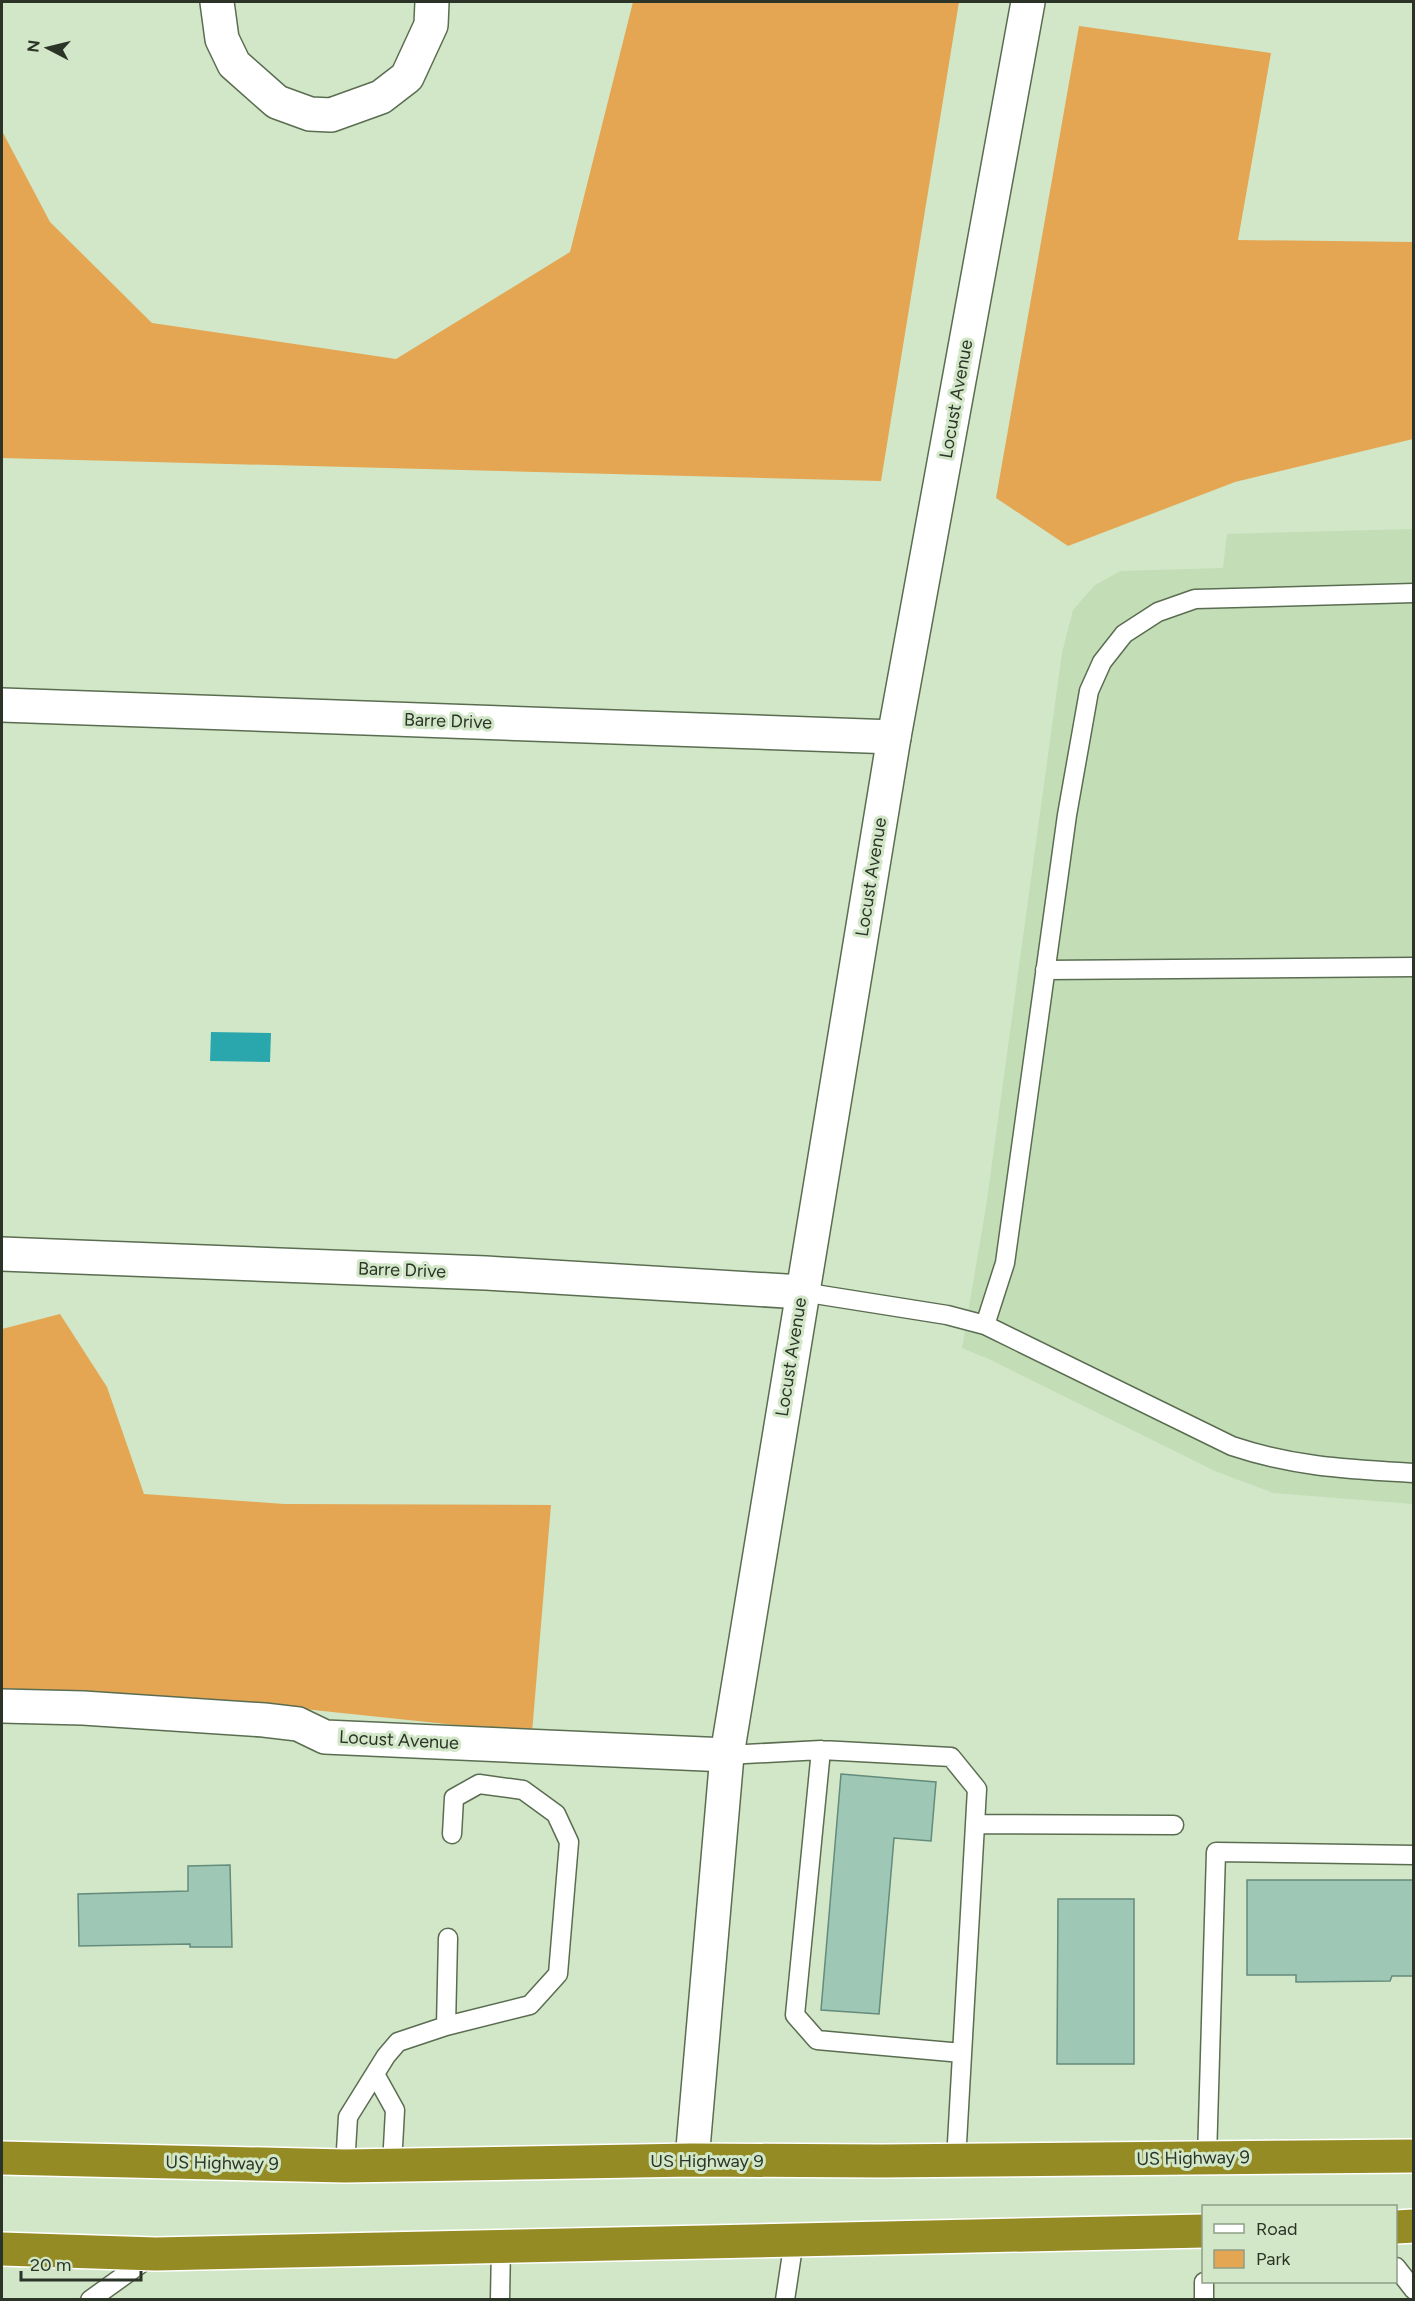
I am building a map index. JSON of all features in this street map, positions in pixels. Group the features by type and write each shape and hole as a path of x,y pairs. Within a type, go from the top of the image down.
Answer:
{"highway":[{"name":"US Highway 9","path":"2,2158 345,2166 692,2160 956,2161 1413,2156"},
{"path":"1397,2227 1413,2226"},
{"path":"2,2249 156,2254 1202,2231"}],"street":[{"path":"217,2 222,39 234,64 277,102 310,114 331,115 381,97 407,77 431,25 432,2"},
{"name":"Locust Avenue","path":"692,2160 727,1755 894,737 1028,2"},
{"name":"Barre Drive","path":"2,705 894,737"},
{"name":"Barre Drive","path":"2,1254 486,1273 802,1292"},
{"name":"Locust Avenue","path":"2,1706 83,1708 264,1720 298,1724 325,1737 727,1755"}],"lane":[{"path":"985,1325 1005,1263 1067,815 1089,691 1102,662 1124,634 1158,612 1195,599 1413,592"},
{"path":"1045,970 1413,967"},
{"path":"802,1292 947,1315 985,1325 1232,1446 1273,1460 1317,1467 1413,1473"},
{"path":"821,1750 795,2015 817,2040 962,2053"},
{"path":"727,1755 821,1750 951,1757 977,1788 956,2161"},
{"path":"345,2166 348,2117 398,2042 446,2026 530,2005 558,1974 569,1842 556,1814 523,1790 479,1784 454,1798 452,1834"},
{"path":"975,1824 1174,1825"},
{"path":"1207,2158 1216,1852 1413,1855"},
{"path":"446,2026 448,1938"},
{"path":"375,2074 395,2110 392,2165"},
{"path":"785,2300 794,2240"},
{"path":"500,2300 501,2246"},
{"path":"90,2300 156,2254"},
{"path":"1397,2269 1413,2290"},
{"path":"1204,2283 1204,2300"}],"shaded area":[{"path":"1413,529 1413,1504 1273,1493 1215,1471 991,1360 962,1348 986,1207 1062,653 1073,610 1095,585 1121,571 1223,568 1227,534"}],"green space":[{"path":"633,2 959,2 881,481 2,458 2,131 50,222 152,323 396,359 570,252"},
{"path":"1079,26 1271,53 1238,240 1413,242 1413,439 1235,482 1068,546 996,498"},
{"path":"60,1314 107,1387 144,1494 284,1504 551,1505 532,1733 304,1709 2,1688 2,1329"}],"water":[{"path":"211,1032 271,1033 270,1062 210,1061"}],"building":[{"path":"841,1774 936,1782 931,1841 894,1838 879,2014 821,2010"},
{"path":"230,1865 232,1947 190,1947 190,1944 79,1946 78,1894 188,1891 188,1866"},
{"path":"1247,1880 1414,1880 1414,1976 1392,1976 1390,1981 1296,1982 1296,1975 1247,1975"},
{"path":"1058,1899 1134,1899 1134,2064 1057,2064"}]}
